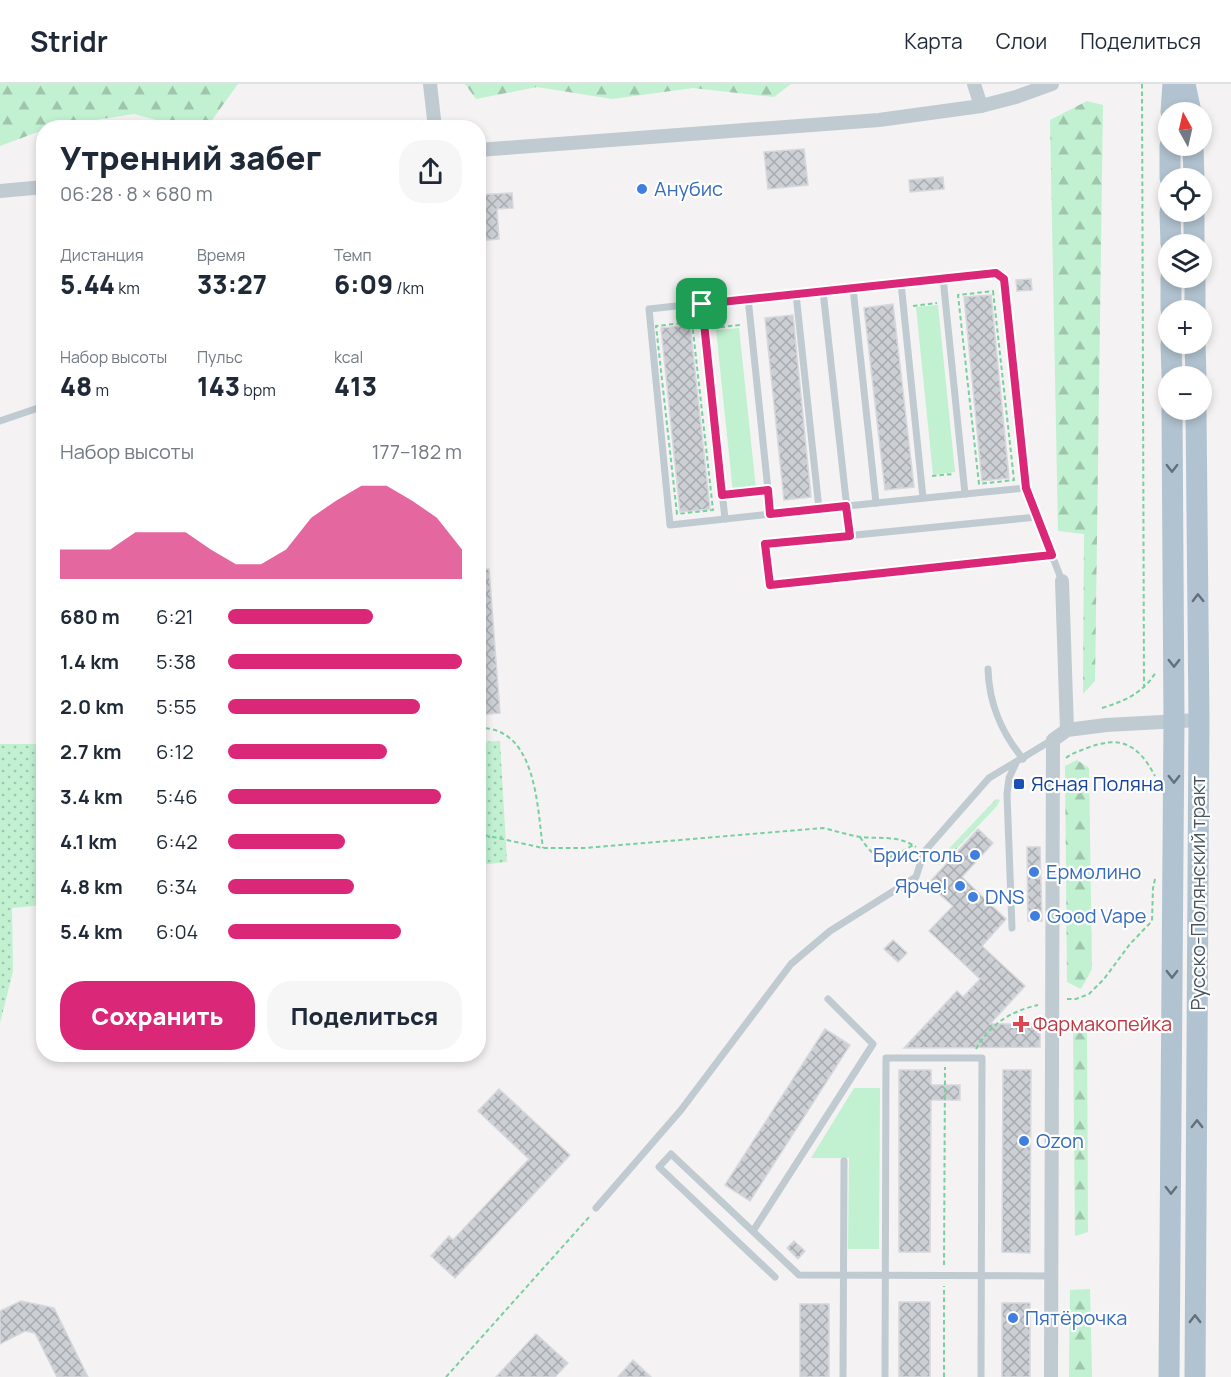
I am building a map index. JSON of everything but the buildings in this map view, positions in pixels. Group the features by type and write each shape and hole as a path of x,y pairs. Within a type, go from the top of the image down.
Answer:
{"main road":[{"path":"1172,102 1173,84"},
{"path":"1185,84 1189,102"},
{"name":"Русско-Полянский тракт","path":"1169,1377 1174,720 1172,420"},
{"name":"Русско-Полянский тракт","path":"1195,1377 1199,720 1196,420"}],"street":[{"path":"430,84 434,120"},
{"path":"974,84 981,106"},
{"path":"486,149 879,120 981,106 1052,84"},
{"path":"0,191 36,188"},
{"path":"1062,580 1067,730"},
{"path":"1051,1377 1053,740 1067,730 1106,725 1199,720"}],"lane":[{"path":"1026,488 670,525 649,309 996,273 1004,279 1026,488 1062,580"},
{"path":"943,278 965,494"},
{"path":"901,283 923,498"},
{"path":"853,288 876,503"},
{"path":"824,291 850,536"},
{"path":"796,294 819,509"},
{"path":"748,298 770,514"},
{"path":"702,304 724,519"},
{"path":"0,421 36,409"},
{"path":"1037,517 765,544 770,585 1052,555"},
{"path":"988,669 988,690 993,708 1010,743 1023,759"},
{"path":"596,1208 681,1110 791,964 830,932 916,877 924,852 990,778 1053,740"},
{"path":"1012,928 1007,794 1009,778 1016,763"},
{"path":"753,1232 873,1044 828,999"},
{"path":"885,1377 886,1058 982,1058 981,1377"},
{"path":"775,1277 659,1167 671,1154 799,1275 1051,1276"},
{"path":"843,1377 844,1161"}],"path":[{"path":"1142,84 1144,688"},
{"path":"993,291 1014,480 979,484 958,300 958,295 993,291"},
{"path":"904,308 958,300"},
{"path":"692,322 713,510 678,514 656,326 692,322"},
{"path":"704,329 750,324"},
{"path":"921,477 978,472"},
{"path":"722,495 768,490"},
{"path":"1102,708 1125,700 1144,688 1157,670"},
{"path":"486,730 506,735 519,746 531,771 543,848"},
{"path":"1062,761 1068,756 1103,742 1113,741 1137,751 1144,758 1157,781"},
{"path":"486,835 543,848 594,847 823,828 860,837 892,837 907,841 924,852"},
{"path":"860,837 871,853 880,858 892,857 914,845"},
{"path":"975,1058 977,1046 1001,1020 1016,1010 1076,999 1089,994 1104,979 1130,944 1152,921 1155,877"},
{"path":"944,1377 945,1058"},
{"path":"446,1377 579,1230 596,1208"}],"green space":[{"path":"0,84 238,84 212,120 156,120 134,114 95,120 36,120 36,133 0,146"},
{"path":"465,84 791,84 774,97 693,88 612,99 537,87 476,99"},
{"path":"1087,101 1103,105 1095,681 1083,694 1084,534 1058,531 1050,120"},
{"path":"938,305 955,472 933,475 916,307"},
{"path":"739,328 756,489 733,492 716,330"},
{"path":"500,741 507,862 486,864 486,742"},
{"path":"0,744 36,744 36,906 12,908 13,971 0,1023"},
{"path":"1077,760 1089,768 1092,969 1081,989 1067,982 1065,766"},
{"path":"996,799 1000,800 997,806 942,864 938,865 940,858"},
{"path":"1073,1028 1087,1028 1088,1232 1075,1236"},
{"path":"854,1088 880,1088 879,1249 848,1249 849,1158 811,1158"},
{"path":"1090,1289 1092,1377 1069,1377 1070,1290"}],"place":[{"name":"Анубис","path":"642,189"},
{"name":"Ясная Поляна","path":"1019,784"},
{"name":"Бристоль","path":"975,855"},
{"name":"Ермолино","path":"1034,872"},
{"name":"Ярче!","path":"960,886"},
{"name":"DNS","path":"973,897"},
{"name":"Good Vape","path":"1035,916"},
{"name":"Фармакопейка","path":"1021,1024"},
{"name":"Ozon","path":"1024,1141"},
{"name":"Пятёрочка","path":"1013,1318"}],"route":[{"path":"996,273 1004,279 1026,488 1052,555 770,585 765,544 850,536 846,506 770,514 768,490 722,495 702,304 996,273"}]}
